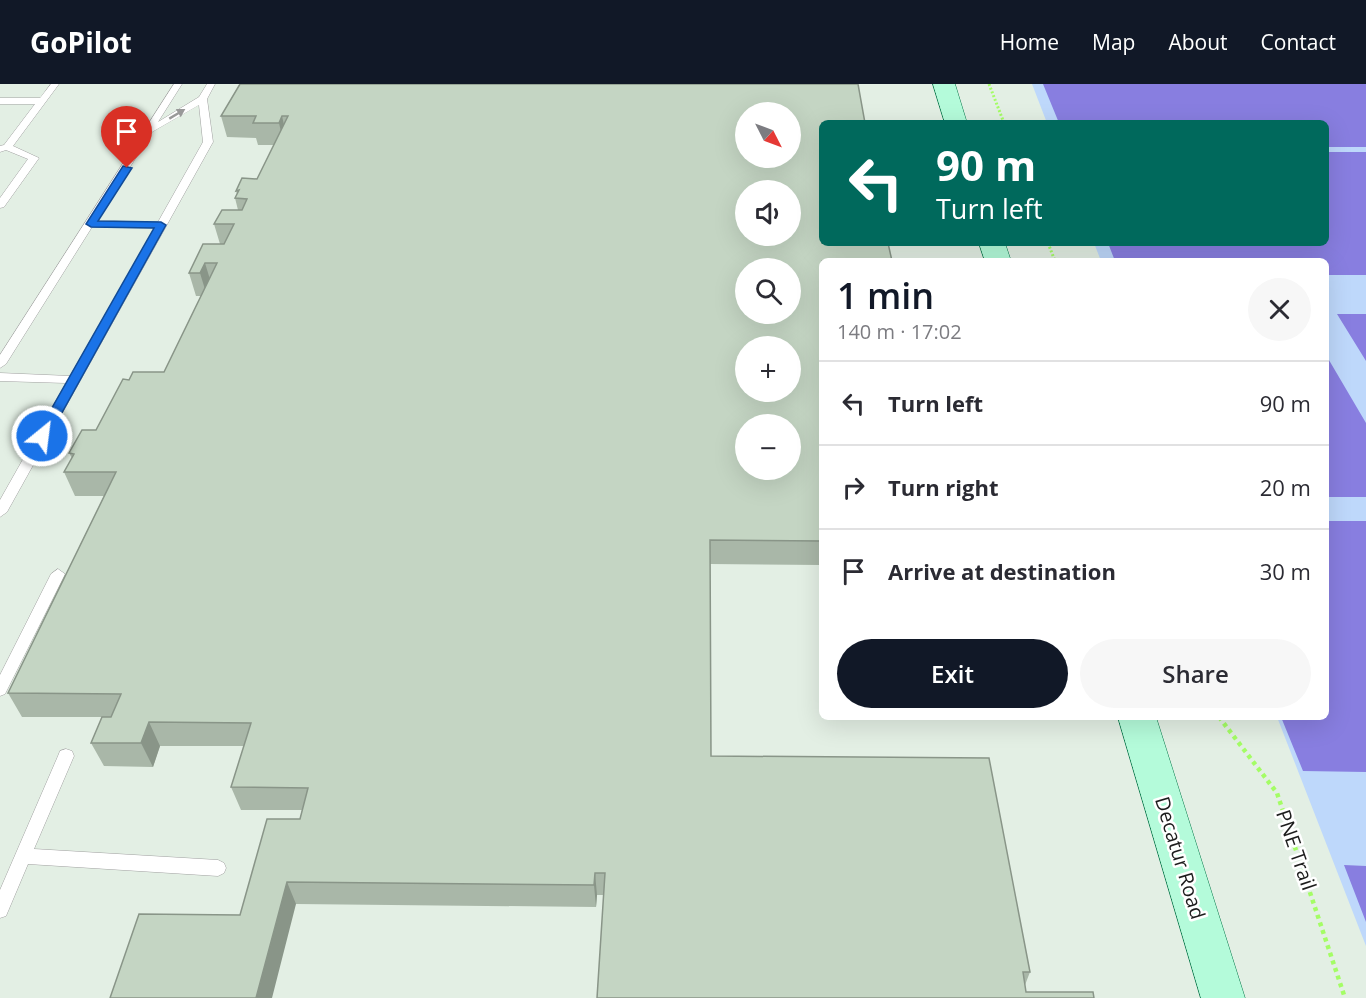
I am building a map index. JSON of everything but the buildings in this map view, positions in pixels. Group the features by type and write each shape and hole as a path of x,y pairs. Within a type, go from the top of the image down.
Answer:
{"street":[{"path":"944,84 955,120"},
{"name":"Decatur Road","path":"1138,720 1223,998"}],"lane":[{"path":"0,205 34,158 4,148 55,84"},
{"path":"0,364 151,130 178,84"},
{"path":"151,130 203,99 211,84"},
{"path":"0,512 208,142 203,99"},
{"path":"0,101 42,101"},
{"path":"91,224 161,225"},
{"path":"0,377 74,380"},
{"path":"0,690 58,574"},
{"path":"0,909 66,756"},
{"path":"23,856 218,868"}],"path":[{"path":"989,84 1003,120"},
{"name":"PNE Trail","path":"1222,720 1276,793 1346,998"}],"shaded area":[{"path":"1032,84 1366,84 1366,946 1278,720 1329,720 1329,258 1100,258 1095,246 1329,246 1329,120 1046,120"},
{"path":"1043,84 1366,84 1366,147 1329,147 1329,120 1058,120"},
{"path":"1329,152 1366,152 1366,275 1329,275 1329,258 1114,258 1109,246 1329,246"},
{"path":"1337,314 1366,314 1366,361"},
{"path":"1329,360 1366,423 1366,497 1329,497"},
{"path":"1329,521 1366,521 1366,772 1303,771 1282,720 1329,720"},
{"path":"1344,865 1366,866 1366,922"}],"route":[{"path":"42,436 161,225 91,224 127,168"}]}
